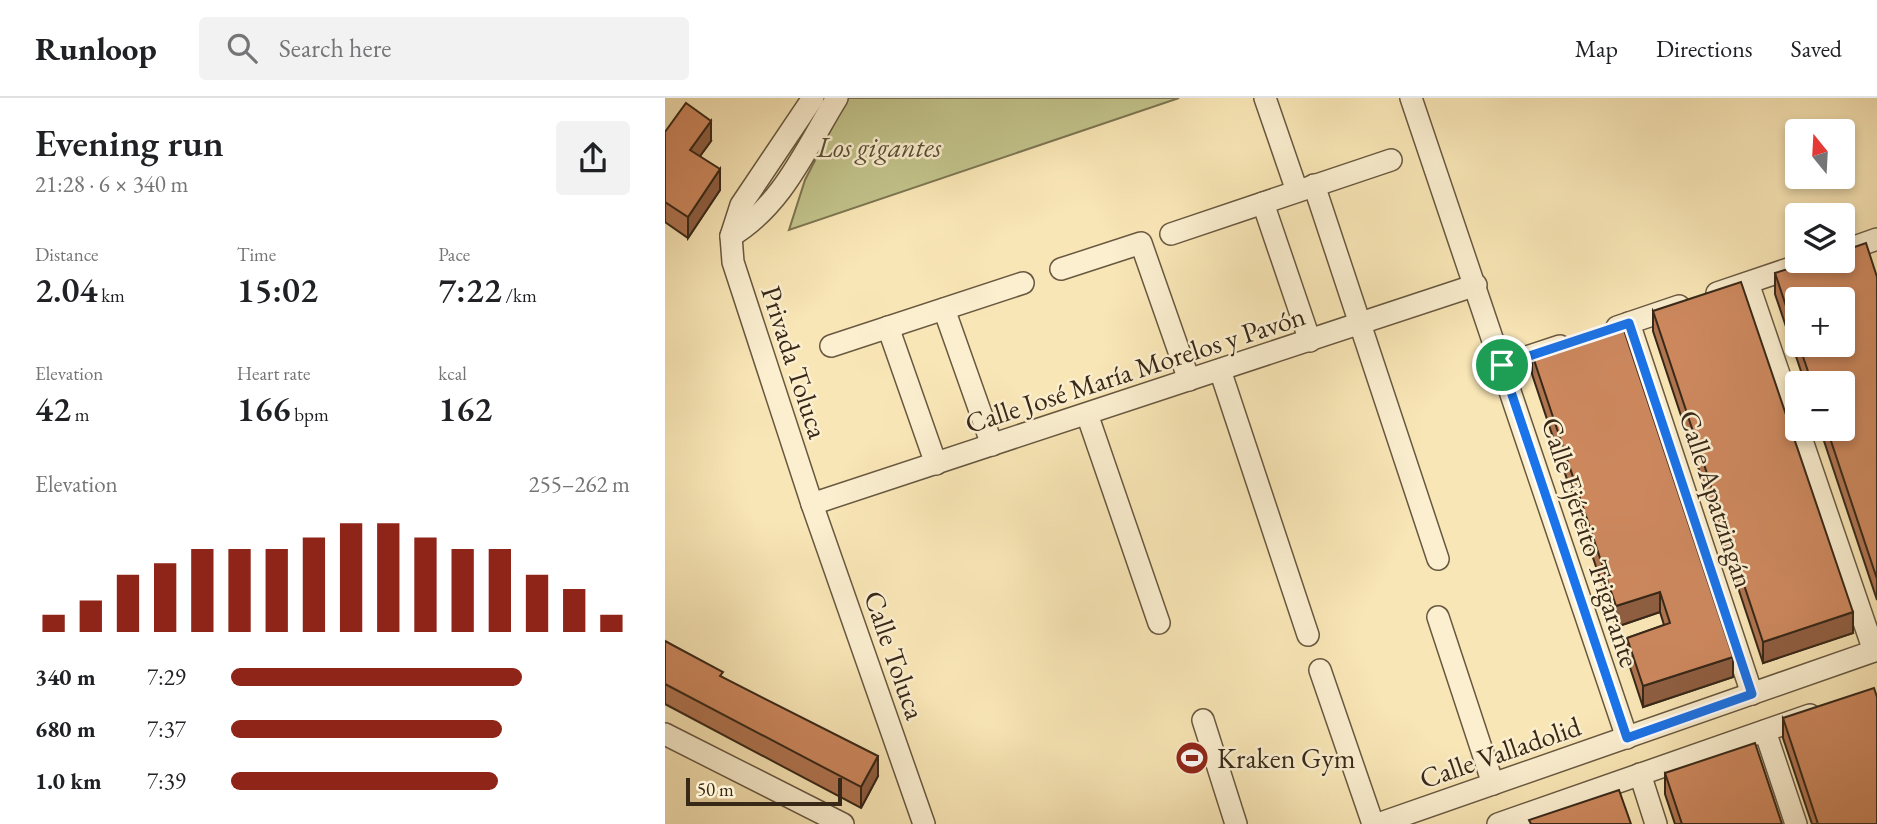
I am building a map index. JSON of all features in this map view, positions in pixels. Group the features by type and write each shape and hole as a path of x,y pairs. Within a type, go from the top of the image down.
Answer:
{"street":[{"name":"Privada Toluca","path":"812,504 738,279 731,236 741,205 813,98"},
{"path":"731,236 757,219 776,198 837,98"},
{"path":"1265,98 1361,324 1438,559"},
{"name":"Calle Ejército Trigarante","path":"1411,98 1627,738"},
{"path":"1171,234 1391,160"},
{"path":"1263,203 1310,341"},
{"path":"1855,247 1877,240"},
{"path":"1062,269 1141,243 1189,380"},
{"path":"1502,365 1785,270"},
{"path":"831,346 1023,283"},
{"path":"1748,283 1785,390"},
{"name":"Calle José María Morelos y Pavón","path":"812,504 1476,285"},
{"path":"944,309 992,445"},
{"name":"Calle Apatzingán","path":"1629,323 1752,694"},
{"path":"888,327 936,464"},
{"path":"1220,370 1308,635"},
{"path":"1087,414 1159,623"},
{"path":"1803,441 1876,650"},
{"name":"Calle Toluca","path":"812,504 924,824"},
{"path":"1438,617 1493,784"},
{"name":"Calle Valladolid","path":"1378,824 1876,650"},
{"path":"1320,670 1373,824"},
{"path":"1502,823 1827,709"},
{"path":"1203,720 1236,824"},
{"path":"1765,731 1795,824"},
{"path":"665,734 843,824"},
{"path":"1640,774 1656,824"}],"green space":[{"name":"Los gigantes","path":"847,98 1179,98 789,230 805,180"}],"building":[{"path":"686,103 711,121 690,150 720,169 688,217 665,202 665,132"},
{"path":"1866,243 1877,277 1877,579 1831,441 1855,441 1855,371 1808,371 1803,357 1855,357 1855,287 1785,287 1785,303 1775,273 1785,270 1785,273 1855,273 1855,247"},
{"path":"1741,282 1785,412 1785,441 1795,441 1853,612 1763,642 1653,311"},
{"path":"1622,324 1733,657 1643,686 1627,638 1670,623 1660,592 1616,606 1532,354"},
{"path":"665,641 723,672 720,676 878,756 861,787 665,684"},
{"path":"1874,688 1877,697 1877,824 1818,824 1783,718"},
{"path":"1755,743 1782,824 1682,824 1665,773"},
{"path":"1619,790 1631,824 1531,824 1529,820"}],"place":[{"name":"Kraken Gym","path":"1192,758"}],"route":[{"path":"1629,323 1752,694 1627,738 1502,365 1629,323"}]}
